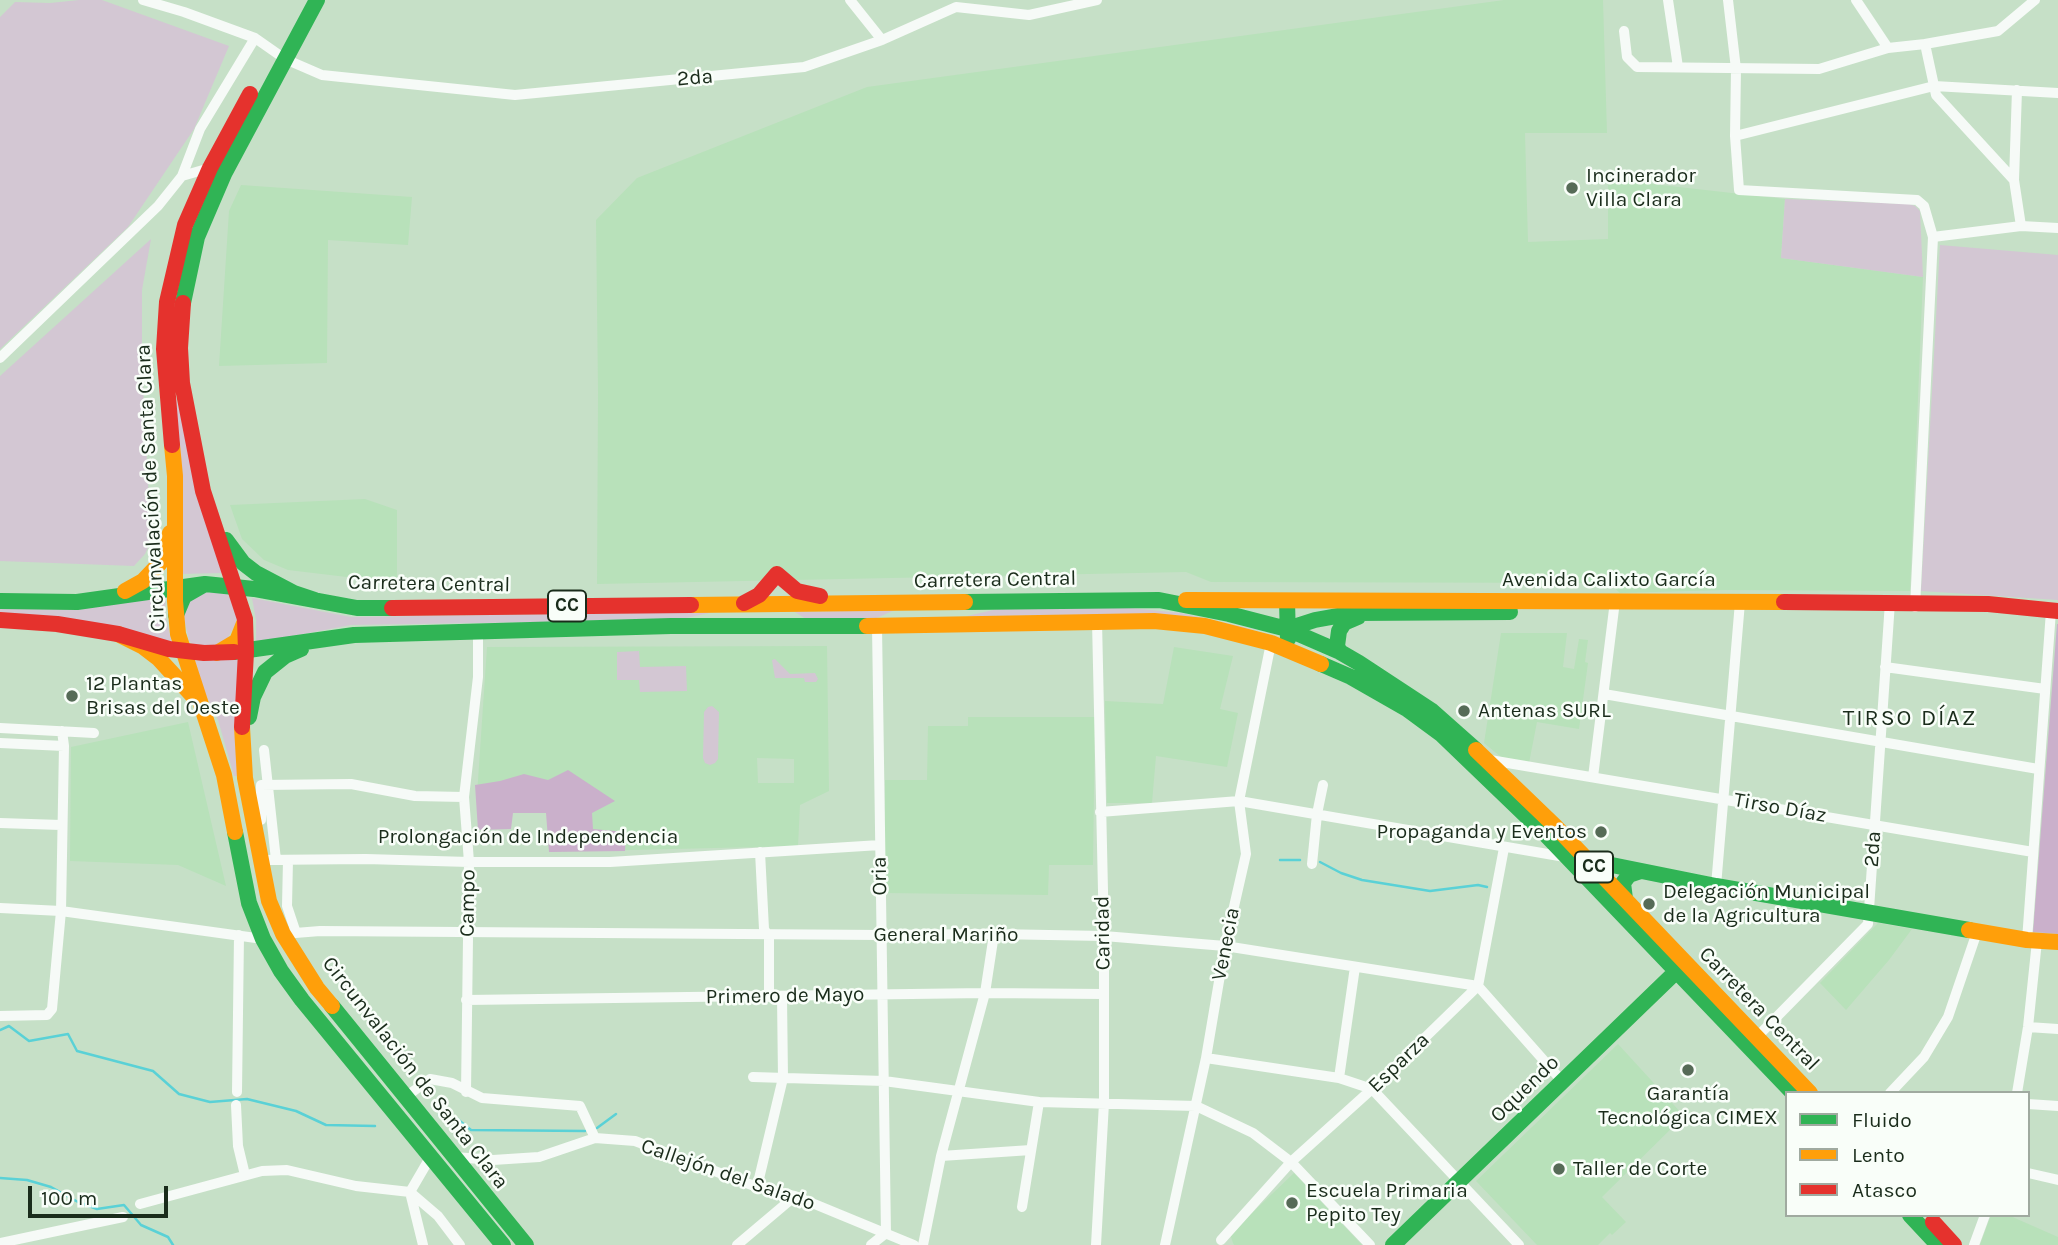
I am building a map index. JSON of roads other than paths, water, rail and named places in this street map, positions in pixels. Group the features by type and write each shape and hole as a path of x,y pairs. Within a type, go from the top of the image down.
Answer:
{"main road":[{"name":"Circunvalación de Santa Clara","path":"301,0 197,237 183,303 180,348 182,383 203,491 245,615 246,652 241,723 244,765 268,860 269,901 317,988 526,1245"},
{"name":"Circunvalación de Santa Clara","path":"317,0 279,55 209,168 185,225 167,302 164,349 175,476 176,620 183,651 224,775 249,903 263,939 302,1000 503,1245"},
{"path":"77,602 125,590 152,573 166,550 175,509"},
{"path":"212,519 243,563 286,589 315,600"},
{"path":"737,604 759,595 777,574 804,594 845,597 857,603"},
{"path":"209,584 232,594 245,615 237,641 210,653 186,642 176,620 184,596 209,584"},
{"name":"Carretera Central","path":"0,601 77,602 209,584 357,608 1159,600 1287,629 1340,652 1355,670"},
{"name":"Avenida Calixto García","path":"1159,600 1615,606 1988,604 2054,615"},
{"path":"877,626 885,616 894,614 955,611 996,601"},
{"path":"1287,601 1287,629 1292,651"},
{"path":"772,603 772,626"},
{"name":"Avenida Calixto García","path":"1205,626 1261,635 1354,612 1615,606"},
{"path":"1340,652 1337,640 1343,624 1374,612"},
{"name":"Carretera Central","path":"0,620 57,624 118,634 183,651 210,653 246,652 354,635 671,626 877,626 1097,621 1154,621 1205,626 1271,643 1355,670 1428,716 1488,759 1506,785"},
{"path":"118,634 142,646 159,659 184,684 205,714"},
{"path":"244,765 247,730 258,684 273,664 319,640"},
{"name":"Carretera Central","path":"1428,716 1506,785 1550,830 1587,860 1620,904"},
{"name":"Carretera Central","path":"1550,830 1567,857 1620,904 1681,967 1752,1042 1791,1091"},
{"path":"1587,860 1869,913 2058,943"},
{"path":"1620,904 1623,883 1629,875 1641,871"},
{"name":"Oquendo","path":"1393,1245 1681,967"},
{"name":"Carretera Central","path":"1752,1042 1808,1091"},
{"path":"1912,1217 1938,1245"},
{"path":"1928,1217 1954,1245"}],"street":[{"name":"2da","path":"143,0 255,38 279,55 322,75 515,94 804,67 883,40 958,4 1029,15 1097,0"},
{"path":"850,0 883,40"},
{"path":"1668,0 1678,67"},
{"path":"1728,0 1736,69 1735,136 1739,190 1917,200 1924,206 1933,237 1915,605"},
{"path":"1856,0 1888,48"},
{"path":"1624,31 1627,57 1637,67 1819,69 1888,48 1998,31 2035,0"},
{"path":"0,358 158,206 182,176 200,129 255,38"},
{"path":"1925,44 1936,96 2014,180"},
{"path":"1735,136 1934,86 2058,93"},
{"path":"2017,90 2014,180 2021,226"},
{"path":"182,176 209,168"},
{"path":"1933,237 2021,226 2058,228"},
{"path":"1593,777 1615,606"},
{"path":"1716,886 1740,606"},
{"name":"2da","path":"1752,1042 1868,924 1890,606"},
{"path":"2017,1091 2028,1027 2038,769 2054,615"},
{"name":"Caridad","path":"1096,1245 1104,1103 1104,936 1097,621"},
{"name":"Oria","path":"877,626 886,1233"},
{"name":"Campo","path":"466,1092 469,862 464,797 478,677 478,632"},
{"name":"Venecia","path":"1165,1245 1206,1058 1225,946 1246,854 1239,801 1271,643"},
{"path":"1885,667 2045,689"},
{"path":"1604,694 2038,769"},
{"path":"0,728 94,733"},
{"path":"0,1016 47,1016 52,1009 61,911 62,731"},
{"path":"0,743 64,746"},
{"path":"264,750 268,785"},
{"name":"Tirso Díaz","path":"1488,759 2033,852"},
{"path":"1506,785 1526,766"},
{"path":"268,860 261,823 261,785 351,784 415,796 464,797"},
{"path":"1312,864 1323,785"},
{"path":"1100,812 1239,801 1587,860"},
{"path":"0,823 61,825"},
{"path":"1531,852 1540,848 1550,830"},
{"name":"Prolongación de Independencia","path":"268,860 610,862 880,845"},
{"path":"1504,848 1478,986 1562,1081"},
{"path":"760,852 764,929 769,938 769,997"},
{"path":"288,860 289,933"},
{"path":"0,908 61,911 263,939"},
{"path":"1891,1091 1923,1057 1948,1017 1977,932"},
{"name":"General Mariño","path":"289,933 1104,936 1225,946 1478,986"},
{"path":"923,1245 941,1156 985,993 995,934"},
{"path":"237,1092 239,935"},
{"path":"1339,1078 1355,967"},
{"name":"Esparza","path":"1221,1240 1291,1162 1372,1089 1478,986"},
{"name":"Primero de Mayo","path":"466,1000 985,993 1104,994"},
{"path":"757,1187 783,1077 782,997"},
{"path":"2028,1027 2058,1029"},
{"path":"1206,1058 1339,1078 1372,1089 1519,1245"},
{"path":"753,1077 884,1081 1039,1102 1196,1106 1253,1133 1291,1162 1370,1245"},
{"path":"404,1098 430,1079 452,1083 482,1098 580,1106 595,1138"},
{"path":"1022,1207 1039,1102"},
{"path":"2030,1104 2058,1106"},
{"path":"236,1105 238,1146 245,1175"},
{"name":"Callejón del Salado","path":"455,1157 493,1160 539,1157 595,1138 635,1141 757,1187 795,1196 914,1245"},
{"path":"941,1156 1031,1150"},
{"path":"423,1245 410,1192 430,1156"},
{"path":"140,1204 262,1171 287,1170 356,1186 410,1192 438,1216 460,1245"},
{"path":"2030,1173 2058,1180"},
{"path":"737,1245 795,1196"},
{"path":"0,1244 123,1217"},
{"path":"1974,1245 1984,1217"},
{"path":"871,1245 886,1233"}],"waterway":[{"path":"1280,860 1300,860"},
{"path":"1320,862 1362,880 1430,891 1478,885 1487,887"},
{"path":"0,1030 9,1026 29,1041 68,1034 77,1051 153,1071 179,1094 210,1102 247,1099 296,1111 326,1125 375,1126"},
{"path":"597,1128 616,1114"},
{"path":"439,1115 455,1117 471,1130 585,1131"},
{"path":"0,1178 27,1180 51,1187 97,1209 124,1205 141,1225 168,1237 173,1245"}],"place":[{"name":"Incinerador Villa Clara","path":"1572,188"},
{"name":"12 Plantas Brisas del Oeste","path":"72,696"},
{"name":"Antenas SURL","path":"1464,711"},
{"name":"Propaganda y Eventos","path":"1601,832"},
{"name":"Delegación Municipal de la Agricultura","path":"1649,904"},
{"name":"Garantía Tecnológica CIMEX","path":"1688,1070"},
{"name":"Taller de Corte","path":"1559,1169"},
{"name":"Escuela Primaria Pepito Tey","path":"1292,1203"}],"district":[{"name":"TIRSO DÍAZ","path":"1910,718"}]}
